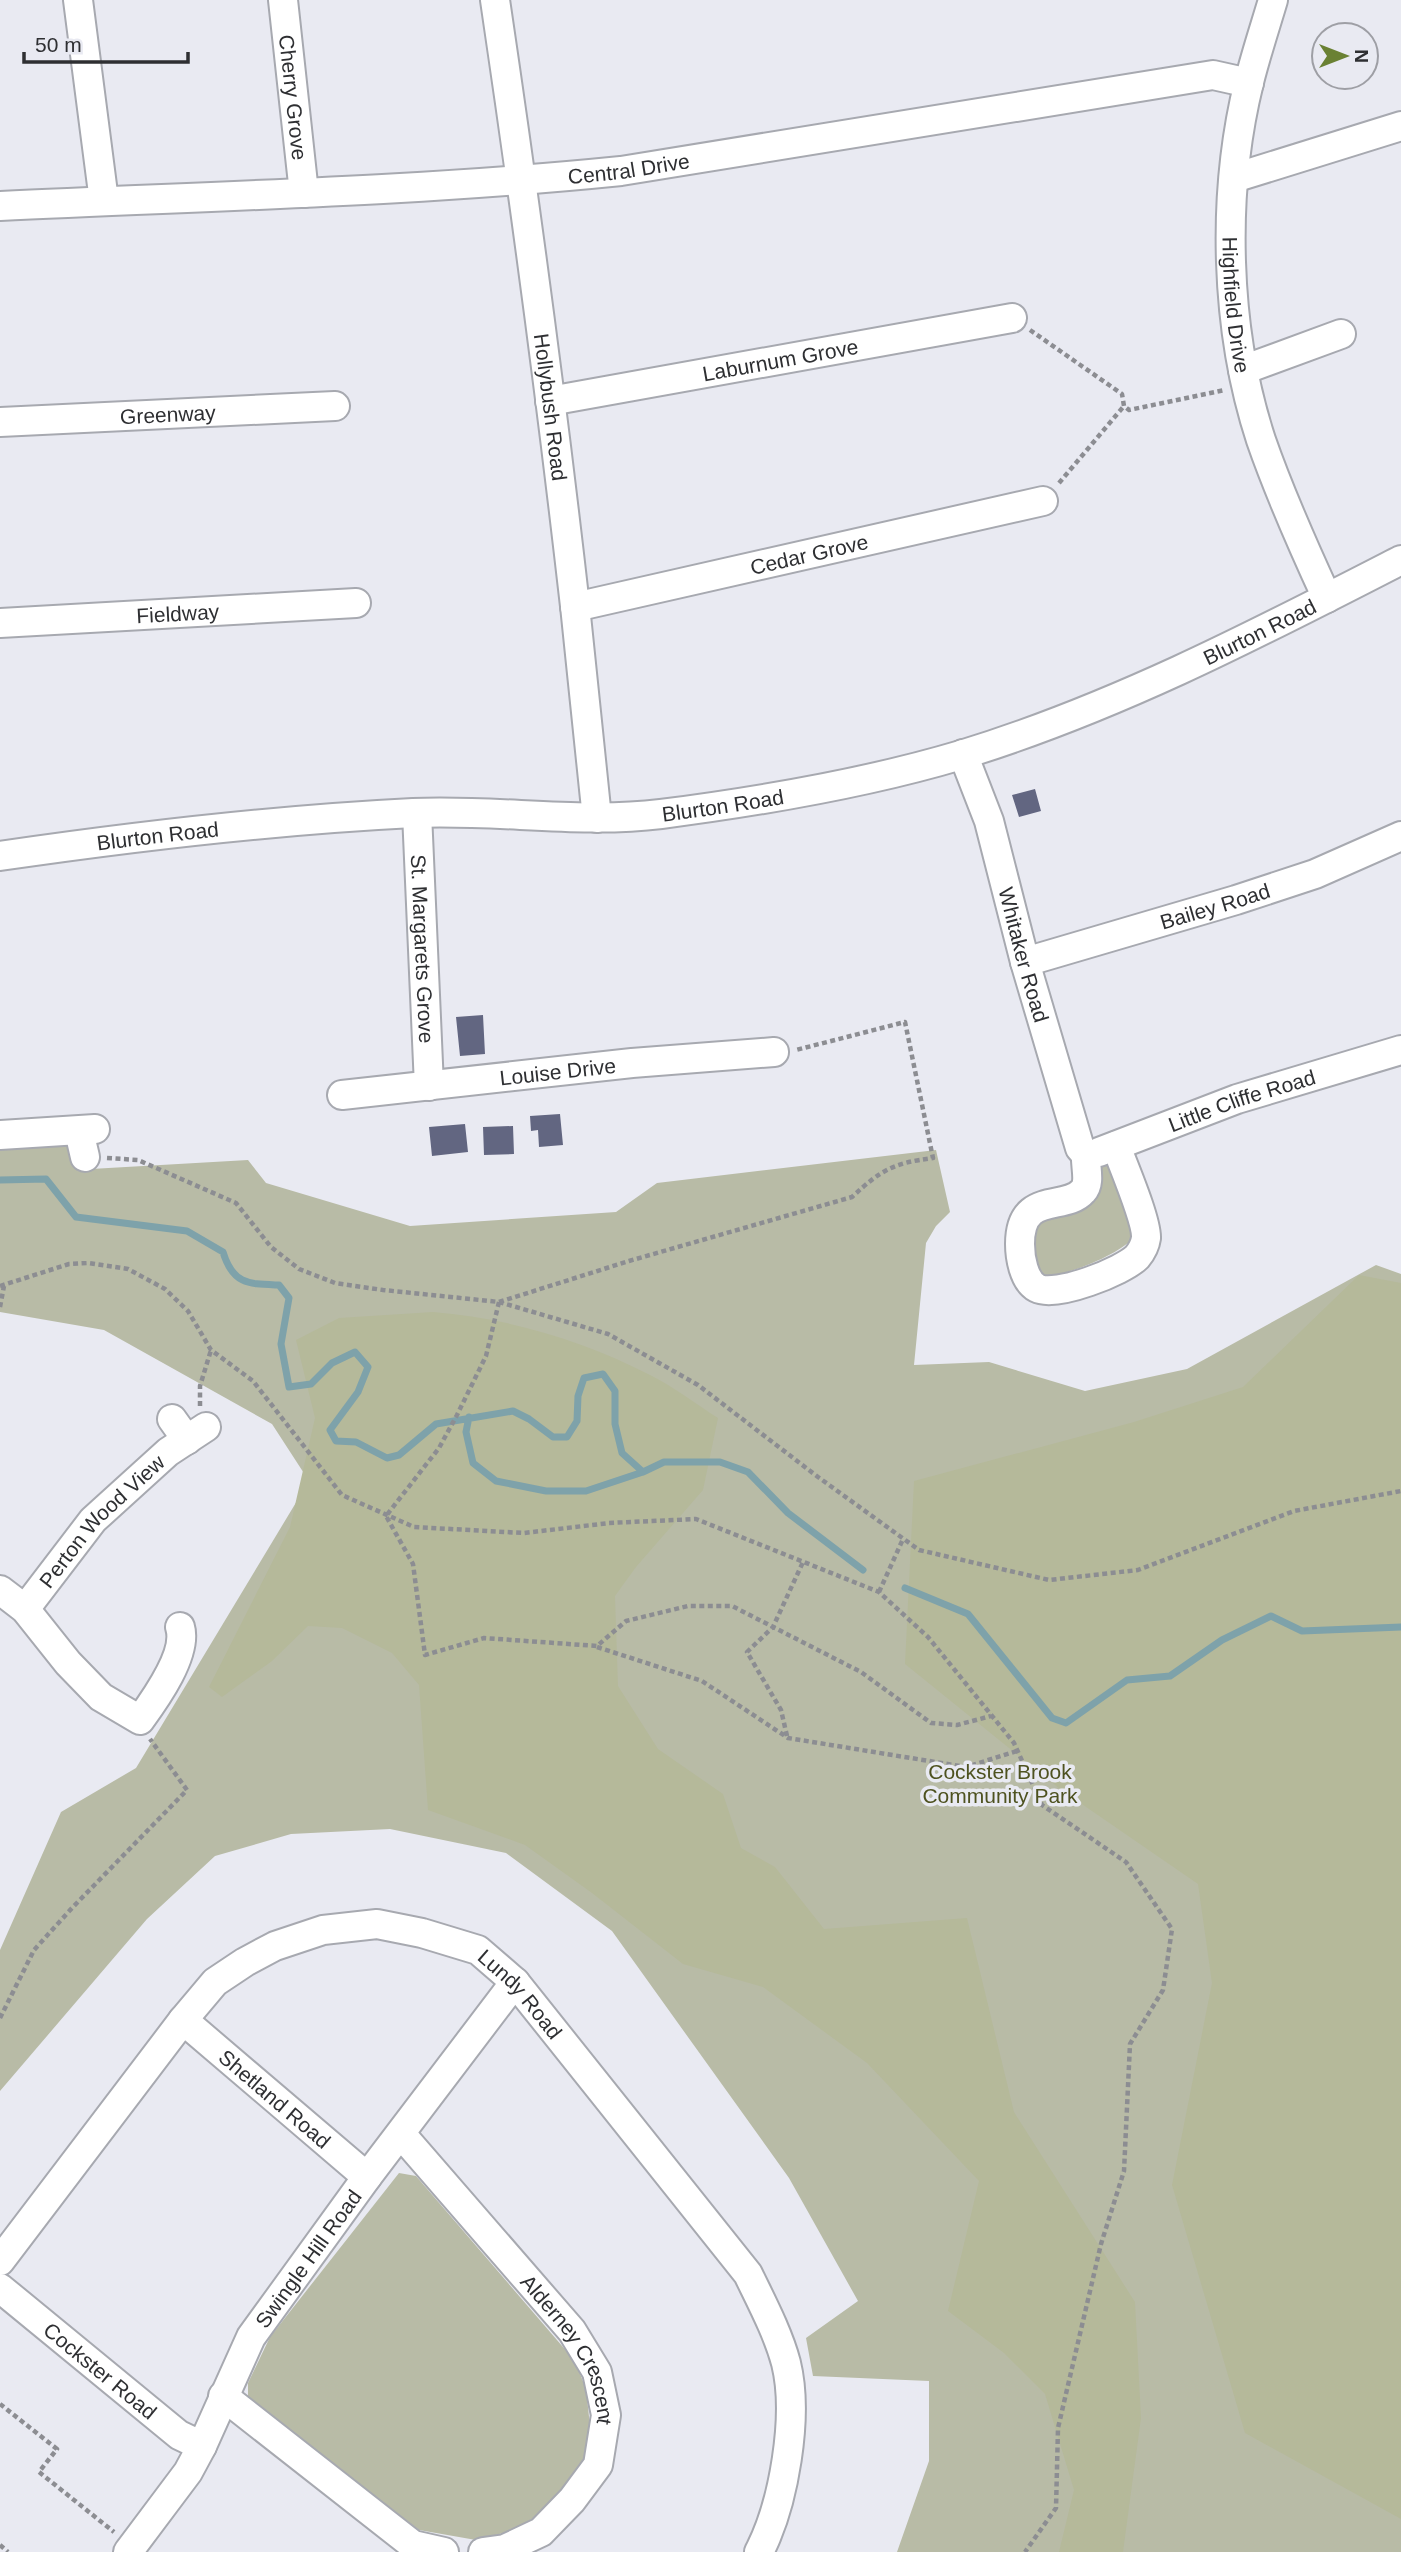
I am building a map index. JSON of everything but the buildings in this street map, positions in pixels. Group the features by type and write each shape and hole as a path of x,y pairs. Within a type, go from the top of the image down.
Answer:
{"street":[{"path":"78,0 104,201"},
{"name":"Cherry Grove","path":"283,0 304,193"},
{"name":"Hollybush Road","path":"495,0 522,181 550,401 597,818"},
{"name":"Highfield Drive","path":"1273,0 1249,83 1234,178 1232,278 1244,378 1261,438 1283,503 1327,598"},
{"name":"Central Drive","path":"0,205 522,181 621,171 1213,75 1249,83"},
{"path":"1234,178 1401,126"},
{"name":"Laburnum Grove","path":"550,401 1012,318"},
{"path":"1244,378 1341,334"},
{"name":"Greenway","path":"0,422 335,406"},
{"name":"Cedar Grove","path":"575,607 1043,502"},
{"name":"Blurton Road","path":"0,856 177,832 417,813 597,818 658,814 828,788 964,754 1072,715 1157,681 1401,560"},
{"name":"Fieldway","path":"0,623 356,603"},
{"name":"Whitaker Road","path":"964,754 989,821 1025,962 1080,1149 1086,1155"},
{"name":"St. Margarets Grove","path":"417,813 429,1086"},
{"name":"Bailey Road","path":"1025,962 1315,874 1401,836"},
{"name":"Little Cliffe Road","path":"1086,1155 1237,1100 1401,1050"},
{"name":"Louise Drive","path":"342,1095 646,1062 774,1052"},
{"path":"0,1135 87,1139"},
{"path":"1086,1155 1087,1180 1084,1191 1075,1197 1038,1206 1023,1226 1021,1256 1027,1277 1037,1288 1048,1290 1074,1286 1124,1266 1143,1249 1145,1229 1116,1146"},
{"name":"Perton Wood View","path":"25,1609 93,1520 168,1452 188,1429"},
{"path":"0,1590 25,1609 101,1697 140,1720 155,1699 180,1650 183,1636 180,1627"},
{"name":"Lundy Road","path":"0,2261 183,2020 215,1982 245,1962 275,1946 323,1930 377,1924 422,1933 478,1950 515,1982 748,2274 767,2312 786,2364 790,2414 788,2462 775,2513 759,2552"},
{"name":"Swingle Hill Road","path":"133,2550 188,2472 251,2337 367,2177 515,1982"},
{"name":"Shetland Road","path":"183,2020 367,2177"},
{"name":"Alderney Crescent","path":"401,2134 572,2331 597,2372 606,2415 598,2465 572,2500 541,2532 505,2549 483,2552"},
{"name":"Cockster Road","path":"0,2288 179,2434 202,2446"},
{"path":"223,2396 413,2545 444,2552"}],"path":[{"path":"1012,318 1122,394 1124,406 1129,410 1244,378"},
{"path":"1043,502 1124,406"},
{"path":"499,1302 629,1261 852,1197 876,1174 904,1162 933,1158 905,1021 799,1049 774,1052"},
{"path":"138,1160 236,1203 271,1247 299,1269 335,1283 499,1302 608,1334 698,1385 919,1550 1049,1580 1138,1570 1294,1511 1401,1491"},
{"path":"0,1307 2,1286 69,1264 128,1269 165,1289 188,1311 211,1350 253,1381 342,1495 414,1527 524,1532 609,1523 696,1519 879,1592 928,1637 991,1716 1017,1751 1042,1805 1126,1862 1172,1928 1163,1990 1130,2044 1124,2171 1101,2244 1058,2428 1056,2508 1025,2552"},
{"path":"386,1516 439,1448 457,1415 486,1356 499,1302"},
{"path":"188,1429 200,1413 200,1385 211,1350"},
{"path":"386,1516 413,1564 425,1655 484,1638 597,1646 702,1681 788,1738 966,1768 1017,1751"},
{"path":"879,1592 903,1539"},
{"path":"788,1738 781,1710 747,1652 773,1628 803,1562"},
{"path":"597,1646 626,1621 688,1606 732,1606 861,1672 931,1723 957,1726 991,1716"},
{"path":"0,2018 34,1950 187,1790 153,1743"},
{"path":"0,2404 57,2449 39,2472 133,2550"},
{"path":"0,2545 8,2552"}],"green space":[{"name":"Cockster Brook Community Park","path":"85,1122 91,1169 248,1160 266,1183 410,1226 616,1212 657,1183 936,1150 950,1212 936,1226 926,1243 914,1365 989,1362 1085,1391 1187,1369 1376,1265 1401,1274 1401,2552 897,2552 929,2461 929,2381 813,2376 806,2338 858,2301 789,2178 612,1931 506,1853 390,1829 291,1834 215,1856 147,1919 0,2091 0,1950 61,1812 136,1768 309,1481 272,1424 104,1330 0,1312 0,1123"},
{"path":"1108,1152 1134,1225 1132,1239 1116,1251 1075,1270 1041,1274 1033,1267 1034,1215 1095,1175"},
{"path":"1359,1275 1401,1283 1401,2519 1245,2433 1172,2185 1212,1983 1198,1884 1060,1789 905,1664 914,1481 1134,1422 1243,1387"},
{"path":"433,1312 517,1325 598,1351 659,1380 718,1418 703,1490 636,1567 615,1596 618,1686 658,1749 723,1794 741,1848 775,1867 824,1929 967,1918 1014,2112 1135,2302 1141,2418 1123,2552 1059,2552 1074,2490 1045,2394 1004,2353 948,2311 979,2181 867,2063 763,1987 683,1964 525,1845 428,1810 419,1685 392,1653 342,1628 308,1626 272,1661 222,1697 209,1687 290,1527 315,1418 296,1340 339,1318"},
{"path":"399,2173 416,2176 575,2361 586,2389 590,2426 588,2449 573,2480 536,2517 507,2532 476,2540 419,2530 259,2409 248,2396 248,2383 270,2337"}],"waterway":[{"path":"0,1180 46,1179 76,1217 187,1231 223,1252 237,1277 251,1283 279,1285 289,1298 281,1344 289,1387 311,1384 332,1363 355,1352 368,1367 358,1392 330,1430 336,1441 356,1442 387,1458 399,1455 436,1424 513,1411 553,1437 567,1437 577,1421 578,1396 584,1378 603,1374 615,1391 615,1424 622,1453 643,1472"},
{"path":"469,1417 466,1432 473,1463 496,1481 546,1491 586,1491 664,1462 720,1462 748,1472 788,1513 863,1570"},
{"path":"905,1588 968,1614 1052,1718 1066,1723 1127,1680 1170,1676 1222,1640 1271,1616 1302,1631 1401,1627"}]}
